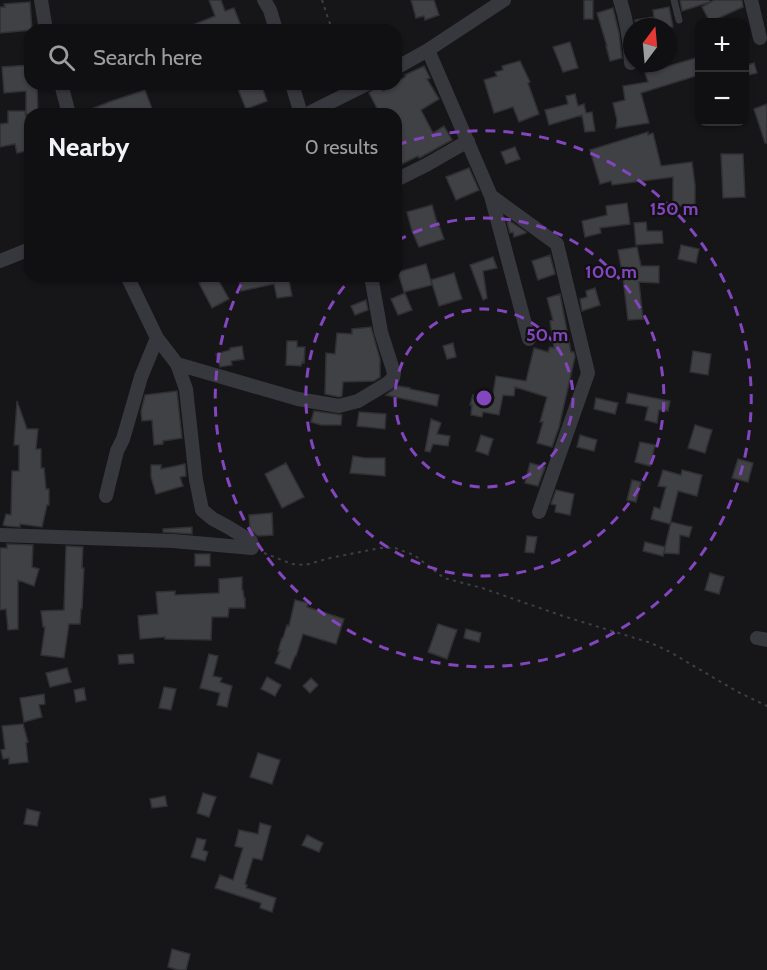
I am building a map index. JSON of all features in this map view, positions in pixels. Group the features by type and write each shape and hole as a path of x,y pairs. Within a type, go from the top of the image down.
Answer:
{"street":[{"path":"41,0 45,24"},
{"path":"264,0 274,24"},
{"path":"402,65 504,0"},
{"path":"620,0 626,18"},
{"path":"751,0 760,38"},
{"path":"428,50 491,196 529,339"},
{"path":"63,90 67,108"},
{"path":"294,90 299,108"},
{"path":"320,108 355,90"},
{"path":"402,177 468,141"},
{"path":"491,196 557,244 588,373 539,512"},
{"path":"0,261 24,251"},
{"path":"0,535 173,541 252,548 251,541 202,510 196,480 186,389 177,364 157,338 130,282"},
{"path":"177,364 314,402 339,406 358,402 388,383 394,374 381,332 372,282"},
{"path":"106,496 117,451 130,418 141,377 157,338"}],"lane":[{"path":"674,0 679,20"}],"path":[{"path":"322,0 330,24"},
{"path":"252,548 292,564 305,566 330,558 380,548 395,548 414,555 449,580 482,588 661,648 767,706"}],"building":[{"path":"209,0 221,0 225,11 234,8 240,24 195,24 215,16"},
{"path":"411,0 434,0 439,15 425,20 424,16 416,18"},
{"path":"584,0 593,0 593,19 584,19"},
{"path":"680,0 709,0 710,2 682,11"},
{"path":"714,0 742,0 743,7 719,18 708,18 702,7"},
{"path":"30,2 32,24 24,24 24,31 0,33 0,7 5,7 4,4"},
{"path":"669,7 671,18 648,18 654,17 653,10"},
{"path":"613,8 622,58 610,61 597,13"},
{"path":"570,42 578,68 563,72 553,47"},
{"path":"695,58 695,76 641,93 649,123 616,128 617,120 613,103 625,100 623,86 648,82 645,73 648,72 677,72 677,64"},
{"path":"520,61 530,82 528,83 539,114 519,122 513,107 494,113 484,80 497,76 495,72 503,70 502,66"},
{"path":"754,63 757,73 749,75 749,64"},
{"path":"24,65 24,90 37,90 38,108 26,108 26,91 4,93 2,67"},
{"path":"424,66 430,78 427,79 439,99 421,110 433,133 444,126 452,140 419,158 418,156 402,164 402,108 377,108 369,93 373,90 402,90 402,79"},
{"path":"145,90 152,108 94,108"},
{"path":"238,90 263,90 267,101 246,108"},
{"path":"575,94 578,106 584,104 586,113 592,112 595,131 585,132 582,115 549,125 545,110 568,104 566,96"},
{"path":"767,104 767,143 765,143 754,109"},
{"path":"8,111 24,111 24,151 17,153 15,144 0,147 0,124 8,123"},
{"path":"648,132 648,135 653,133 661,166 692,162 695,206 673,206 673,177 612,185 611,181 600,184 590,150"},
{"path":"515,147 520,159 506,164 501,152"},
{"path":"721,154 743,154 745,197 723,198"},
{"path":"469,168 479,190 456,200 446,177"},
{"path":"627,203 630,224 600,228 601,233 585,237 582,221 607,215 606,206"},
{"path":"432,205 444,239 419,247 407,212"},
{"path":"510,221 526,233 514,237 513,232 510,233 507,222"},
{"path":"646,222 647,231 662,231 663,243 636,245 634,223"},
{"path":"681,245 699,249 696,263 678,259"},
{"path":"637,247 641,266 659,266 659,283 639,282 643,319 628,320 618,250"},
{"path":"550,255 555,274 538,280 532,261"},
{"path":"493,257 497,268 483,271 487,298 483,300 470,265"},
{"path":"426,264 432,285 404,292 401,282 402,271"},
{"path":"454,273 462,299 439,306 431,280"},
{"path":"219,282 229,299 212,308 199,283"},
{"path":"239,282 289,282 292,296 277,298 274,284 241,291"},
{"path":"595,288 600,305 582,311 580,299 587,297 586,291"},
{"path":"405,293 412,310 398,315 391,299"},
{"path":"560,294 571,352 574,352 575,357 559,427 552,447 537,443 547,397 515,387 514,396 503,395 499,415 483,412 482,417 471,415 472,405 470,405 473,395 492,399 496,376 526,381 534,348 548,352 550,347 554,348 550,321 553,320 547,298"},
{"path":"366,300 368,310 355,315 351,306"},
{"path":"371,327 380,359 380,377 374,381 343,382 342,396 339,397 325,394 326,353 335,354 337,333 352,334 352,329"},
{"path":"287,341 297,341 297,347 305,347 304,363 302,362 301,366 286,365"},
{"path":"453,343 456,357 447,359 443,346"},
{"path":"242,346 244,359 231,361 232,365 220,367 216,354"},
{"path":"693,351 711,354 708,375 690,372"},
{"path":"398,386 439,395 437,406 386,395"},
{"path":"177,391 182,438 154,445 152,420 142,421 141,411 145,395"},
{"path":"628,393 670,401 668,411 659,410 657,423 645,420 648,407 626,403"},
{"path":"596,398 618,403 615,414 594,409"},
{"path":"17,401 27,429 38,429 36,449 41,449 41,468 44,468 46,489 49,489 49,505 47,505 42,527 20,524 20,527 3,525 6,514 11,515 12,471 19,471 19,445 14,445"},
{"path":"314,411 342,415 341,425 321,425 311,422"},
{"path":"359,412 386,414 385,429 357,426"},
{"path":"431,419 441,423 437,434 450,436 448,446 433,444 430,452 425,451"},
{"path":"695,425 712,430 705,453 688,448"},
{"path":"481,435 493,439 488,455 476,451"},
{"path":"580,435 597,440 594,451 577,447"},
{"path":"640,442 655,445 650,466 635,462"},
{"path":"353,456 385,458 385,476 350,473"},
{"path":"738,459 753,463 748,482 732,478"},
{"path":"286,463 304,497 282,508 265,474"},
{"path":"530,463 545,467 538,486 525,483"},
{"path":"185,464 186,476 180,477 183,486 156,494 151,477 151,465 161,465 161,469"},
{"path":"663,470 681,475 682,470 702,475 697,496 678,491 670,524 651,519 654,507 660,509 666,487 658,486"},
{"path":"632,480 641,482 636,502 627,500"},
{"path":"556,490 574,494 570,515 555,512 556,505 551,504"},
{"path":"272,513 273,535 258,536 250,530 249,515"},
{"path":"671,522 692,527 689,537 680,535 679,554 664,553 665,548 663,556 643,551 645,542 665,547"},
{"path":"192,527 192,534 163,532 163,529"},
{"path":"527,536 537,537 534,553 525,552"},
{"path":"7,544 33,545 32,567 39,569 34,586 18,580 18,629 8,630 6,609 0,610 0,548 7,548"},
{"path":"66,546 83,547 82,568 84,568 80,624 69,624 64,658 41,655 45,627 43,627 41,611 64,610"},
{"path":"195,554 210,554 210,566 195,566"},
{"path":"710,573 724,577 719,594 705,590"},
{"path":"242,577 245,608 229,608 228,617 212,617 211,640 165,639 165,637 140,639 138,616 158,614 156,592 175,591 175,595 219,593 219,579"},
{"path":"295,600 308,603 307,607 344,619 336,644 303,634 290,669 275,663 282,638 287,625 289,626"},
{"path":"438,624 457,630 447,659 428,652"},
{"path":"466,629 481,633 479,642 464,638"},
{"path":"133,654 134,663 119,664 118,655"},
{"path":"209,654 218,656 213,676 222,678 220,682 232,686 227,707 217,705 220,693 200,688"},
{"path":"67,668 71,682 50,687 46,673"},
{"path":"267,677 281,685 275,696 261,689"},
{"path":"311,678 318,685 310,693 303,686"},
{"path":"164,687 176,689 171,710 159,708"},
{"path":"84,688 86,700 76,702 74,690"},
{"path":"44,694 45,704 39,705 42,717 24,722 20,698"},
{"path":"23,724 28,742 26,743 28,762 9,764 9,758 3,759 1,750 5,749 2,726"},
{"path":"258,753 280,760 272,784 250,777"},
{"path":"203,793 216,797 209,817 197,813"},
{"path":"165,796 167,806 152,808 150,799"},
{"path":"27,809 40,812 37,826 24,824"},
{"path":"260,823 271,826 262,860 253,858 245,884 246,888 276,898 272,912 260,908 261,903 215,888 220,875 233,880 243,848 235,846 239,830 258,834"},
{"path":"307,835 323,843 319,852 302,845"},
{"path":"197,838 206,840 203,850 208,852 205,861 191,857"},
{"path":"172,949 190,954 186,970 168,967"}]}
